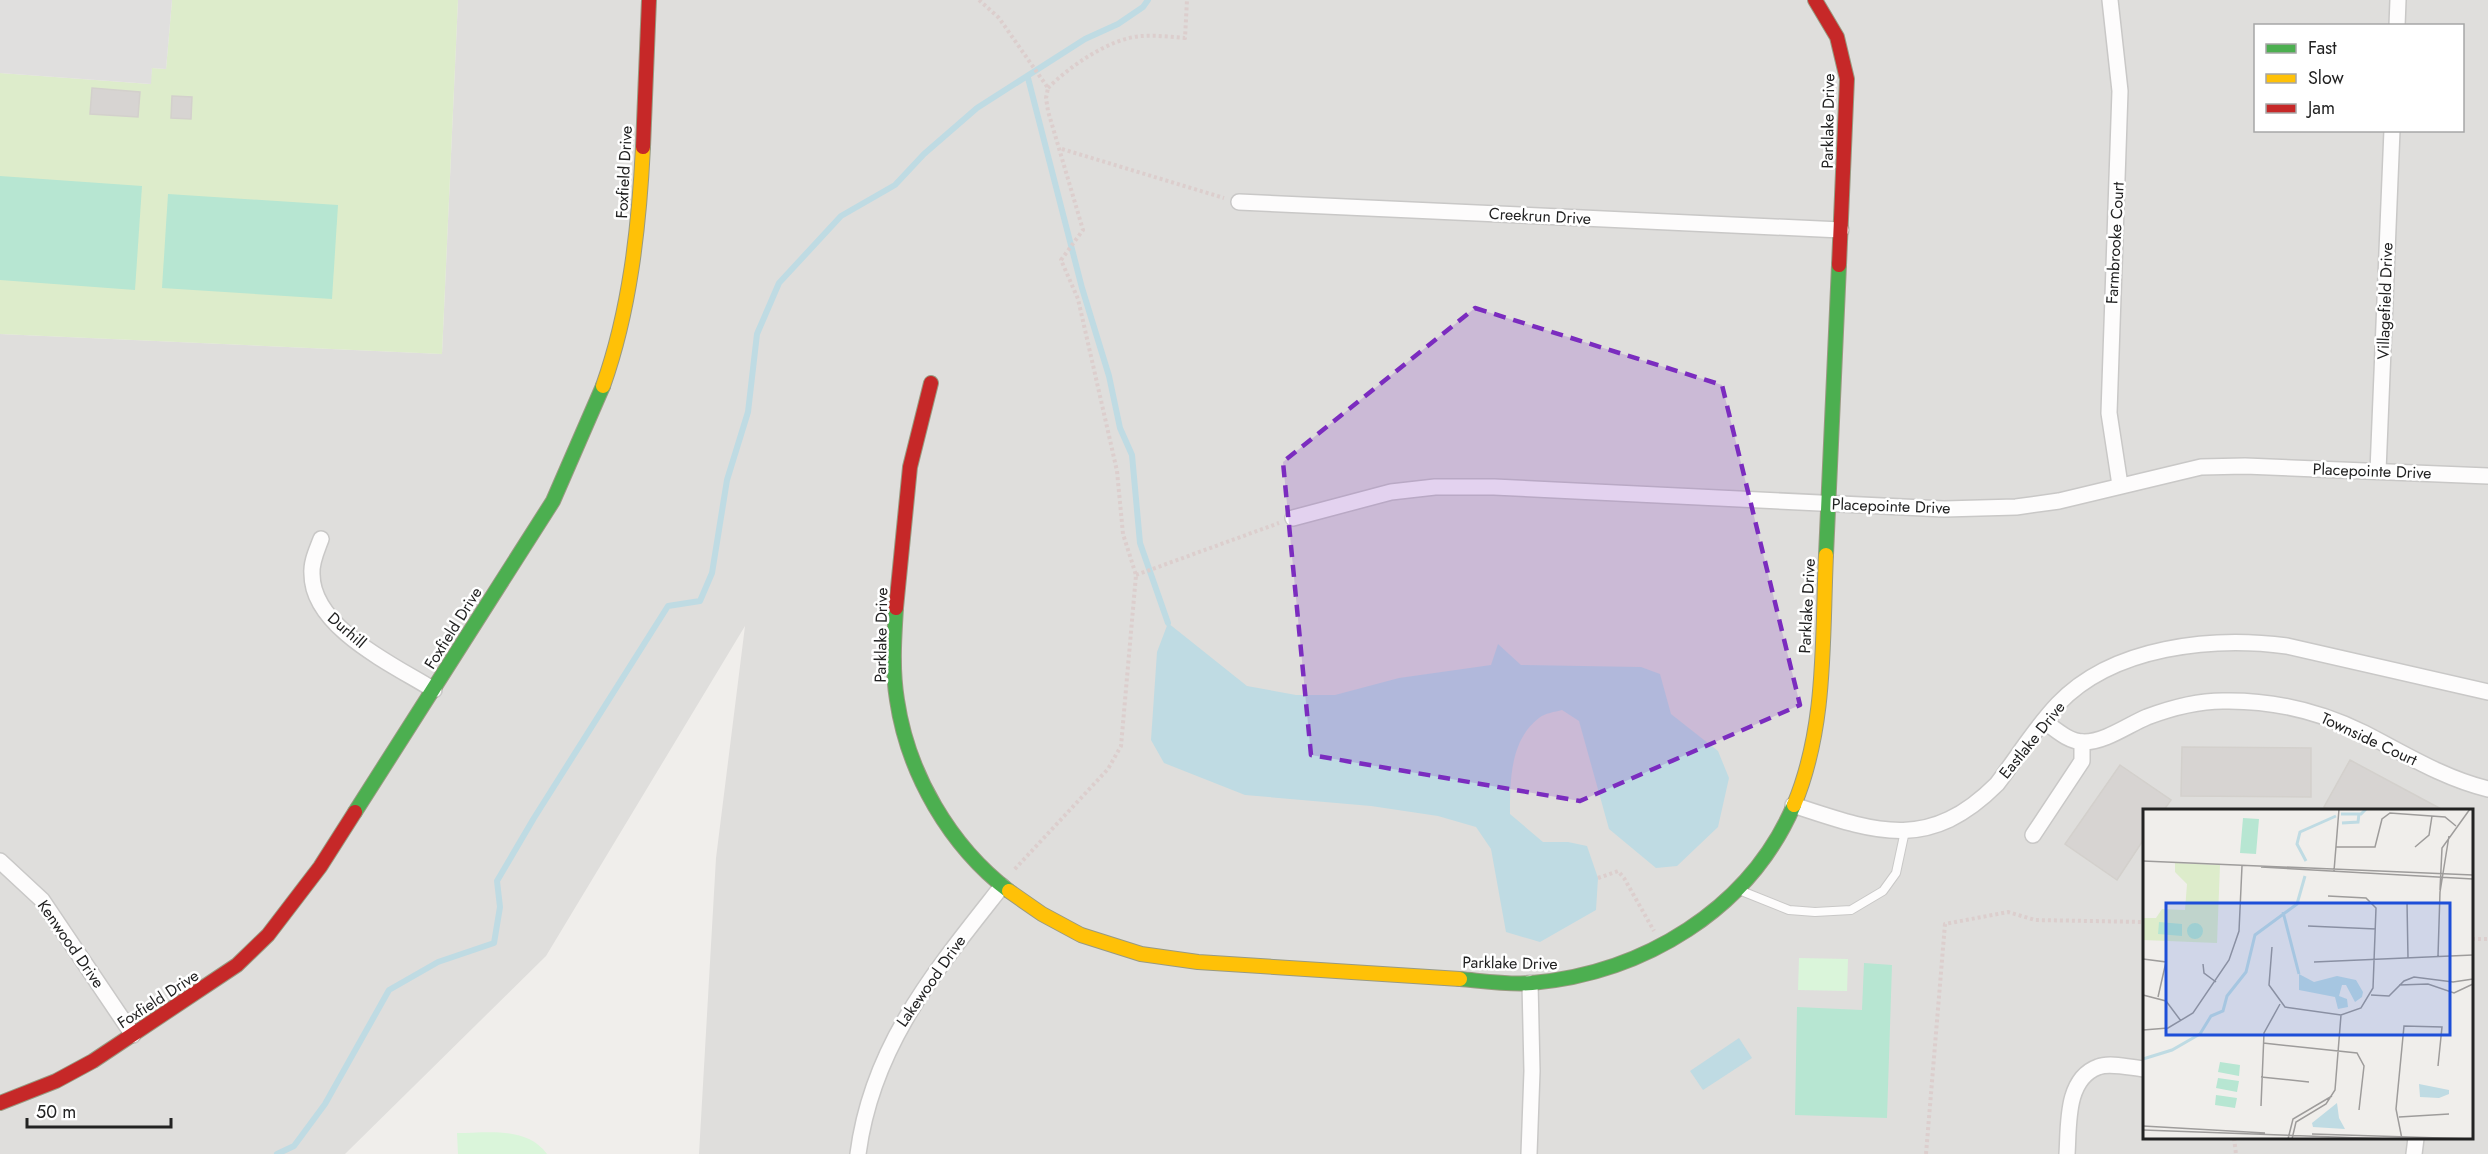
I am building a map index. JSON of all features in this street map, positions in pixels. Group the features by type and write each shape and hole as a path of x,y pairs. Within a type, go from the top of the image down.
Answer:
{"street":[{"name":"Foxfield Drive","path":"0,1102 56,1081 134,1035 237,964 278,925 320,867 553,501 585,436 605,383 627,299 636,242 649,0"},
{"name":"Parklake Drive","path":"931,383 914,440 903,512 894,658 897,702 907,745 924,786 964,847 1002,886 1041,915 1081,936 1122,950 1151,956 1530,984 1587,976 1630,963 1663,948 1707,920 1739,890 1766,855 1793,805 1813,747 1819,704 1841,230 1846,63 1837,34 1815,0"},
{"name":"Farmbrooke Court","path":"2110,0 2120,91 2109,412 2120,485"},
{"path":"2397,24 2398,0"},
{"name":"Villagefield Drive","path":"2378,471 2392,132"},
{"name":"Creekrun Drive","path":"1239,202 1841,230"},
{"name":"Placepointe Drive","path":"1293,518 1377,494 1435,487 1494,487 1944,508 2016,507 2059,501 2201,467 2488,476"},
{"name":"Durhill","path":"321,539 313,561 312,576 314,590 328,615 360,644 434,690"},
{"name":"Eastlake Drive","path":"1793,805 1860,827 1905,831 1949,820 1986,795 2059,704 2080,686 2105,671 2173,648 2215,642 2287,646 2488,692"},
{"name":"Townside Court","path":"2082,742 2095,741 2148,717 2176,708 2205,702 2249,701 2293,707 2322,715 2362,732 2439,773 2488,789"},
{"path":"2033,835 2082,761 2082,742 2070,739 2044,722"},
{"name":"Kenwood Drive","path":"0,861 42,900 134,1035"},
{"name":"Lakewood Drive","path":"858,1154 870,1096 891,1042 912,1004 1002,886"},
{"path":"1529,1154 1532,1071 1530,984"},
{"path":"2067,1154 2071,1102 2081,1078 2099,1066 2143,1069"},
{"path":"2415,1154 2416,1139"}],"lane":[{"path":"1739,890 1789,910 1815,912 1851,910 1883,891 1896,873 1905,831"}],"path":[{"path":"979,0 999,18 1048,88"},
{"path":"1002,886 1108,769 1121,746 1136,575 1123,534 1117,471 1078,299 1061,260 1083,230 1048,111 1046,98 1048,88 1067,69 1108,46 1140,36 1185,38 1187,0"},
{"path":"1061,149 1239,202"},
{"path":"1136,575 1293,518"},
{"path":"1598,878 1618,871 1663,948"},
{"path":"1926,1154 1945,924 2008,912 2035,920 2143,921"},
{"path":"2234,1139 2236,1154"}],"highlighted area":[{"path":"1475,308 1722,385 1800,705 1580,801 1311,755 1283,462"}],"shaded area":[{"path":"0,0 172,0 166,69 152,68 151,84 0,73"},
{"path":"458,0 2488,0 2488,1154 699,1154 716,858 745,626 546,956 345,1154 0,1154 0,334 442,354"}],"green space":[{"path":"172,0 458,0 442,354 0,334 0,73 150,84 152,68 166,69"},
{"path":"0,176 142,186 135,290 0,280"},
{"path":"168,194 338,205 332,299 162,288"},
{"path":"1799,958 1848,959 1847,991 1798,990"},
{"path":"1864,963 1892,965 1887,1118 1795,1115 1797,1007 1862,1010"},
{"path":"493,1132 518,1135 539,1145 547,1154 458,1154 457,1133"}],"water":[{"path":"1168,623 1247,686 1296,695 1335,695 1399,678 1491,665 1498,644 1521,665 1641,667 1660,674 1671,714 1718,751 1729,778 1718,827 1677,866 1656,868 1609,829 1579,721 1562,710 1544,715 1529,727 1517,749 1510,788 1510,814 1543,842 1568,842 1587,846 1598,878 1596,910 1540,942 1506,932 1491,849 1476,827 1438,816 1371,806 1245,795 1164,763 1151,740 1157,652"},
{"path":"1739,1038 1752,1058 1703,1090 1690,1071"}],"building":[{"path":"92,88 140,92 138,117 90,114"},
{"path":"172,96 192,97 191,119 171,118"},
{"path":"2182,747 2311,748 2311,797 2181,796"},
{"path":"2350,760 2441,809 2329,809 2324,807"},
{"path":"2120,765 2171,800 2165,809 2143,809 2143,841 2117,880 2065,844"}],"waterway":[{"path":"277,1154 294,1146 325,1104 389,990 438,962 494,943 500,907 497,881 534,818 668,606 700,601 712,573 727,480 748,412 757,334 779,283 841,216 895,185 924,154 977,108 1085,39 1118,24 1143,7 1148,0"},
{"path":"1028,78 1082,288 1109,376 1120,428 1132,455 1140,543 1168,623"}],"traffic: fast":[{"path":"1826,555 1839,265"},
{"path":"355,812 553,501 603,386"},
{"path":"896,608 895,689 911,755 935,806 951,830 968,853 1009,891"},
{"path":"1460,979 1532,983 1573,977 1613,966 1652,950 1688,930 1721,905 1750,876 1774,842 1794,805"}],"traffic: slow":[{"path":"603,386 620,328 632,268 643,147"},
{"path":"1794,805 1805,775 1818,713 1823,650 1826,555"},
{"path":"1009,891 1042,914 1081,935 1141,954 1198,962 1460,979"}],"traffic: jam":[{"path":"643,147 649,0"},
{"path":"1815,0 1837,37 1847,79 1839,265"},
{"path":"896,608 910,467 931,383"},
{"path":"0,1103 56,1081 93,1061 237,965 268,935 320,867 355,812"}]}
